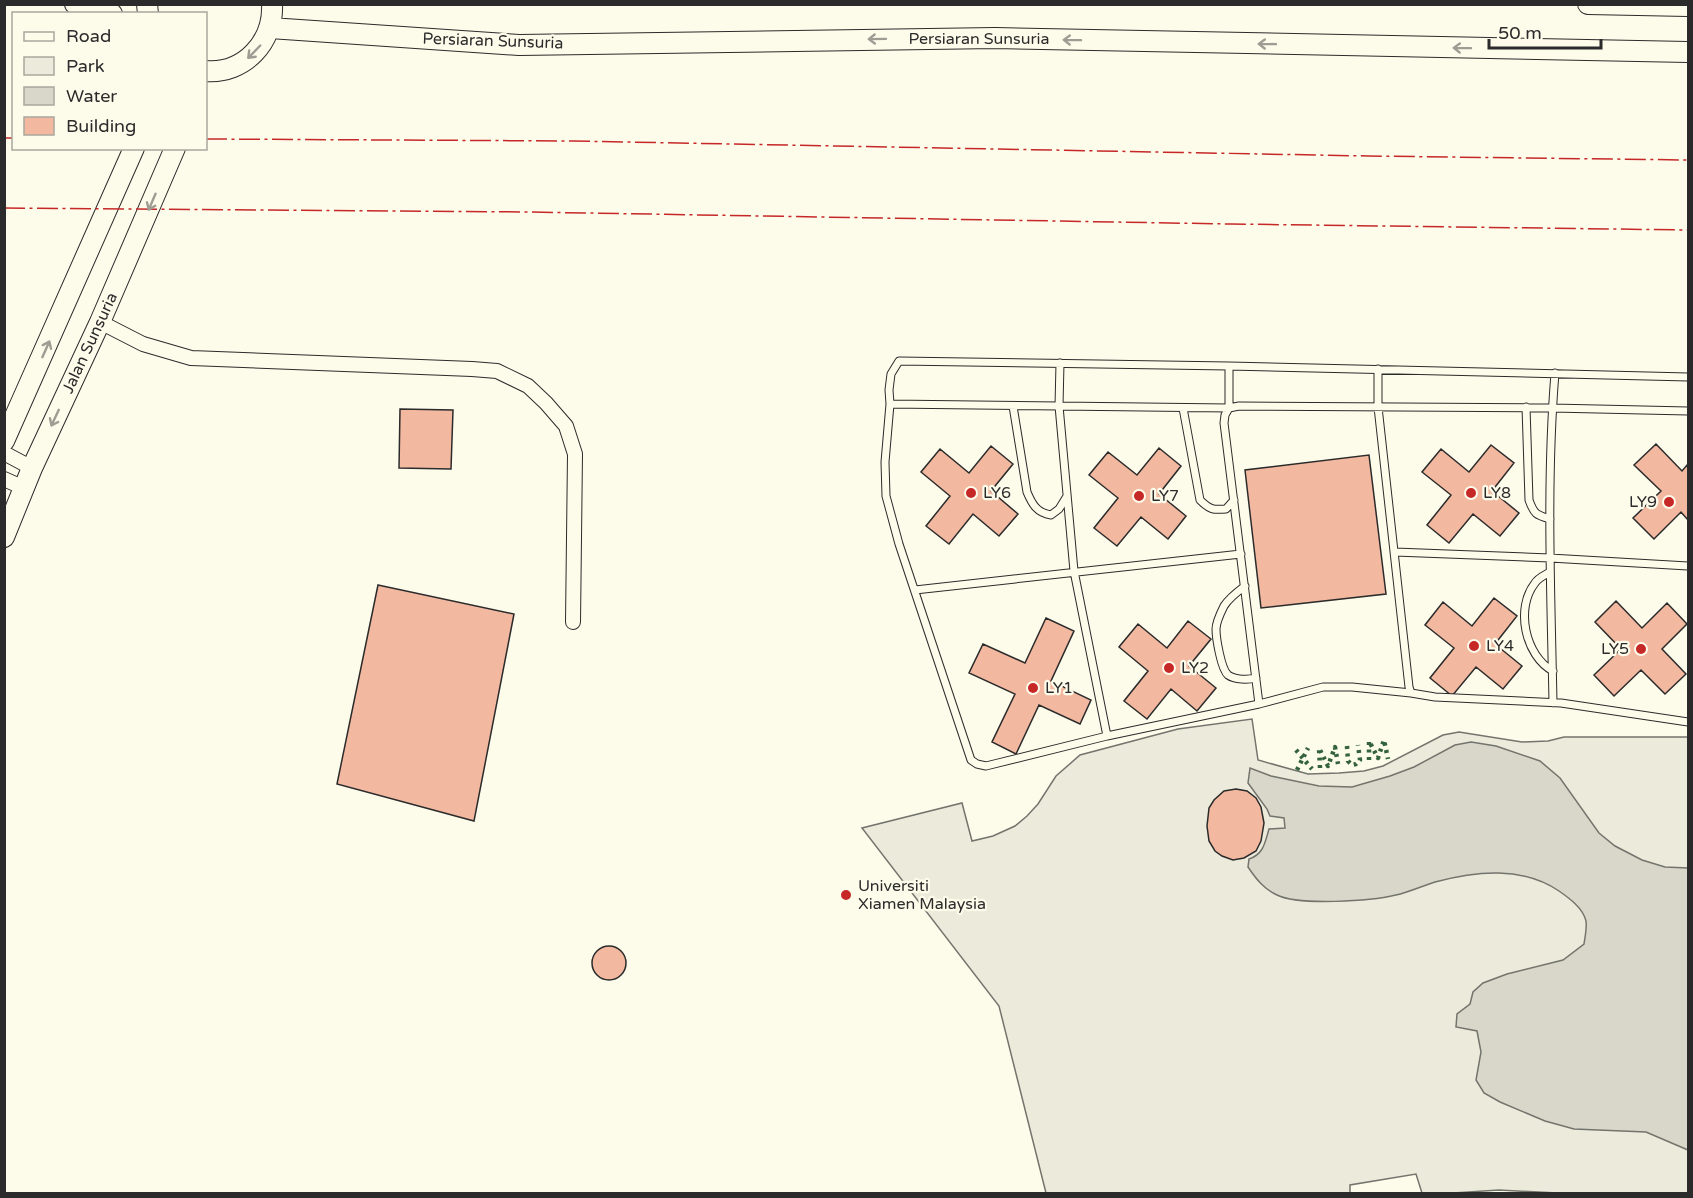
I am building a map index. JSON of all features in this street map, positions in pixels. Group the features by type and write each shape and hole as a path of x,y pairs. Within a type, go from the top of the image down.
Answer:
{"street":[{"path":"75,4 105,12"},
{"path":"207,74 247,60 257,51 270,28 272,4"},
{"path":"1588,4 1689,6"},
{"name":"Persiaran Sunsuria","path":"270,28 519,45 995,38 1689,52"},
{"path":"4,441 133,150"},
{"name":"Jalan Sunsuria","path":"4,537 32,468 100,322 174,150"},
{"path":"100,322 142,344 191,358 497,371 528,386 566,426 575,454 573,622"},
{"path":"4,453 32,468"},
{"path":"4,479 24,488"}],"lane":[{"path":"1689,377 899,361 891,374 885,462 886,496 899,544 971,760 977,764 986,766 1107,736 1259,704 1323,687 1353,687 1435,697 1553,703 1689,722"},
{"path":"1060,363 1059,406 1074,571 1107,736"},
{"path":"1229,366 1229,408 1224,423 1259,704"},
{"path":"1378,369 1378,407 1411,693"},
{"path":"1553,703 1550,519 1552,408 1555,373"},
{"path":"890,404 1183,408 1239,406 1526,407 1689,411"},
{"path":"1012,406 1027,492 1031,502 1037,510 1051,515 1059,509 1067,496"},
{"path":"1526,407 1529,500 1537,515 1550,519"},
{"path":"1183,408 1200,500 1209,508 1218,510 1226,509 1234,500"},
{"path":"1395,552 1689,566"},
{"path":"915,590 1241,554"},
{"path":"1550,572 1536,581 1528,594 1524,607 1524,619 1533,651 1541,662 1553,671"},
{"path":"1245,586 1223,607 1216,627 1222,664 1226,673 1233,678 1249,680 1256,678"}],"green space":[{"path":"1252,719 1258,760 1308,774 1364,771 1383,766 1443,735 1459,732 1522,742 1548,741 1564,737 1688,737 1688,1193 1577,1194 1499,1190 1422,1193 1416,1174 1350,1185 1350,1193 1046,1193 999,1006 862,828 962,803 972,841 993,836 1015,826 1027,816 1038,804 1056,776 1080,755 1178,729"}],"water":[{"path":"1471,742 1496,746 1540,761 1560,778 1599,833 1615,846 1642,860 1665,867 1688,868 1688,1150 1646,1132 1574,1129 1545,1121 1484,1093 1476,1080 1481,1052 1477,1031 1456,1027 1457,1014 1470,1004 1473,992 1483,983 1507,974 1563,960 1584,944 1586,921 1584,916 1575,904 1559,891 1545,883 1514,874 1482,873 1451,878 1385,897 1353,901 1301,900 1272,893 1248,867 1249,859 1258,854 1263,847 1269,829 1285,828 1284,818 1270,816 1248,783 1250,768 1271,776 1319,786 1352,787 1414,767 1455,745"}],"building":[{"path":"400,409 453,410 451,469 399,468"},
{"name":"LY9","path":"1656,444 1682,471 1688,464 1688,520 1681,512 1654,539 1633,518 1661,491 1634,465"},
{"name":"LY8","path":"1491,445 1514,463 1492,491 1519,513 1500,536 1473,514 1449,543 1427,525 1451,495 1422,472 1441,449 1469,472"},
{"name":"LY6","path":"991,446 1013,464 991,491 1018,514 999,536 973,514 949,544 926,526 950,496 921,472 940,449 969,473"},
{"name":"LY7","path":"1159,448 1181,466 1159,494 1186,516 1168,539 1141,517 1117,546 1094,528 1118,498 1089,475 1108,452 1137,475"},
{"path":"1369,455 1386,594 1261,608 1245,470"},
{"path":"378,585 514,614 474,821 337,784"},
{"name":"LY4","path":"1494,598 1517,616 1495,644 1522,666 1503,689 1476,667 1452,696 1430,678 1454,648 1425,625 1443,602 1472,626"},
{"name":"LY5","path":"1616,601 1642,628 1667,603 1687,624 1662,649 1686,674 1665,694 1641,670 1614,696 1594,675 1621,649 1595,622"},
{"name":"LY1","path":"1046,618 1074,631 1051,681 1091,700 1080,724 1039,705 1016,754 992,742 1015,694 969,673 983,644 1025,663"},
{"name":"LY2","path":"1188,621 1211,639 1189,666 1216,688 1197,711 1171,689 1147,719 1124,701 1148,671 1119,647 1138,624 1167,648"},
{"path":"1236,789 1247,791 1256,798 1261,807 1264,823 1261,841 1256,851 1244,858 1233,860 1215,851 1209,841 1207,826 1209,808 1214,800 1224,791"},
{"path":"609,946 621,951 626,963 621,975 609,980 597,975 592,963 597,951"}],"hedge":[{"path":"1369,760 1369,741 1378,758 1384,740 1388,759"},
{"path":"1347,746 1348,761 1352,765 1360,760 1358,745"},
{"path":"1320,768 1319,748 1328,766 1335,747 1338,764"},
{"path":"1297,770 1308,748"},
{"path":"1296,750 1312,769"}],"power":[{"path":"4,138 12,138"},
{"path":"207,139 573,141 1688,160"},
{"path":"4,208 528,212 1688,230"}],"place":[{"name":"LY6","path":"971,493"},
{"name":"LY8","path":"1471,493"},
{"name":"LY7","path":"1139,496"},
{"name":"LY9","path":"1669,502"},
{"name":"LY4","path":"1474,646"},
{"name":"LY5","path":"1641,649"},
{"name":"LY2","path":"1169,668"},
{"name":"LY1","path":"1033,688"},
{"name":"Universiti Xiamen Malaysia","path":"846,895"}]}
